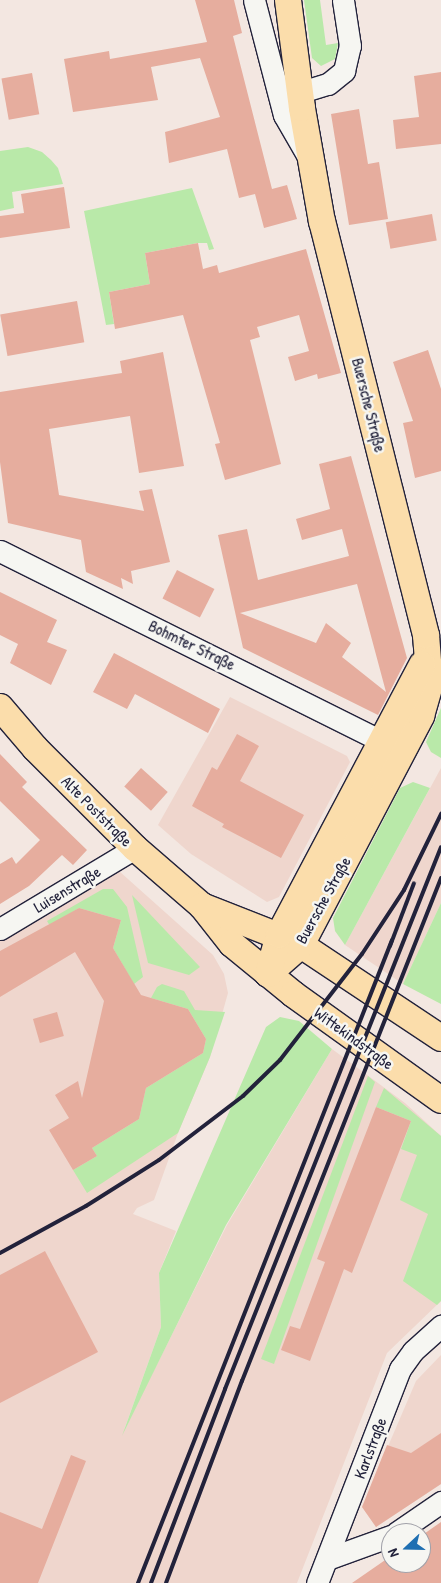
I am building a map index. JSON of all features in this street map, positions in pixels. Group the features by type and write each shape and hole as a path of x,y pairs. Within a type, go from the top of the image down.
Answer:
{"main road":[{"name":"Buersche Straße","path":"268,974 290,940 421,716 430,686 428,649 324,231 310,161 288,0"},
{"name":"Buersche Straße","path":"290,940 383,742 410,692 428,649"},
{"name":"Alte Poststraße","path":"0,708 35,748 135,848 202,906 232,944 268,974"},
{"name":"Alte Poststraße","path":"202,906 290,940"},
{"path":"290,940 441,1038"},
{"name":"Wittekindstraße","path":"268,974 441,1100"}],"street":[{"name":"Buersche Straße","path":"254,0 284,115 310,161"},
{"path":"300,92 328,84 344,71 350,46 343,0"},
{"name":"Bohmter Straße","path":"0,551 383,742"},
{"name":"Luisenstraße","path":"0,929 135,848"},
{"name":"Karlstraße","path":"317,1583 400,1369 413,1351 441,1326"},
{"path":"411,1523 441,1502"},
{"path":"327,1560 381,1540"}],"shaded area":[{"path":"230,697 347,756 350,762 279,897 267,902 191,854 158,825"},
{"path":"441,768 441,903 403,984 345,945"},
{"path":"110,863 213,955 224,974 228,993 210,1057 178,1133 154,1200 137,1208 133,1214 176,1231 159,1273 161,1327 124,1430 227,1225 332,1049 405,1103 441,1136 441,1301 387,1353 297,1583 0,1583 0,929"},
{"path":"441,1355 441,1484 376,1527 362,1507 416,1381"}],"green space":[{"path":"304,0 320,0 326,45 338,43 335,59 321,66 312,58"},
{"path":"28,147 42,152 51,160 58,168 63,184 12,192 14,208 0,211 0,151"},
{"path":"192,188 214,249 209,250 207,243 198,243 145,253 150,284 109,292 114,324 106,325 84,211"},
{"path":"441,708 441,758 431,752 426,742"},
{"path":"413,782 430,788 345,945 335,931 333,918 400,788"},
{"path":"103,889 113,889 127,907 143,977 134,984 113,948 121,920 79,908 50,926 47,921"},
{"path":"132,895 200,967 189,975 148,963"},
{"path":"441,903 441,1004 403,984"},
{"path":"162,984 184,991 195,1010 225,1012 210,1057 178,1133 87,1193 73,1170 97,1156 92,1148 139,1119 146,1088 203,1053 206,1039 188,1009 151,998 157,987"},
{"path":"280,1017 299,1021 332,1049 226,1225 122,1436 161,1327 159,1273 266,1027"},
{"path":"368,1076 375,1082 274,1364 261,1359"},
{"path":"384,1088 441,1136 441,1301 437,1305 403,1281 428,1214 400,1200 417,1155 401,1149 411,1121 376,1107"}],"building":[{"path":"195,0 234,0 242,33 233,36 272,189 287,185 297,219 264,228 255,194 239,198 227,149 169,163 165,132 220,117 200,58 151,67 158,100 73,112 64,59 109,51 110,59 207,42"},
{"path":"441,72 441,144 396,149 393,120 419,117 414,76"},
{"path":"32,73 39,114 9,120 1,78"},
{"path":"359,109 368,164 379,162 388,219 349,225 331,114"},
{"path":"64,187 70,228 0,238 0,216 24,213 21,194"},
{"path":"432,214 437,241 390,249 386,222"},
{"path":"198,243 203,269 217,265 219,273 306,249 341,373 318,379 317,374 295,381 288,357 309,351 299,315 257,327 260,337 250,340 281,464 225,480 215,444 220,443 183,315 115,329 109,292 150,284 145,253"},
{"path":"77,301 84,342 7,356 0,315"},
{"path":"428,350 441,389 441,471 415,478 403,423 413,421 393,362"},
{"path":"163,352 184,466 139,473 130,416 49,429 59,495 144,511 139,491 152,489 170,562 131,571 133,584 121,578 123,589 86,572 81,540 8,523 0,462 0,392 122,373 120,361"},
{"path":"351,456 407,658 378,715 243,648 218,535 247,529 258,580 349,556 342,529 302,540 296,519 330,509 319,464","holes":["357,584 386,692 342,657 351,643 326,623 316,643 240,613"]},
{"path":"177,570 214,589 200,618 162,599"},
{"path":"0,592 57,620 47,642 67,650 51,685 10,663 18,644 0,635"},
{"path":"114,653 220,709 208,733 135,694 127,709 93,692"},
{"path":"237,734 259,746 240,781 304,815 281,858 222,827 224,824 192,806 212,767 217,770"},
{"path":"0,754 27,782 22,787 87,850 73,865 62,855 29,886 0,904 0,864 12,857 16,864 40,840 0,801"},
{"path":"141,768 168,792 151,811 124,787"},
{"path":"79,908 121,920 113,948 141,995 188,1009 206,1039 203,1053 146,1088 139,1119 92,1148 97,1156 73,1170 49,1130 69,1118 55,1095 78,1081 82,1098 104,1001 75,952 0,997 0,951"},
{"path":"57,1012 64,1036 40,1043 33,1019"},
{"path":"376,1107 411,1121 352,1273 344,1269 310,1361 281,1350 290,1326 300,1329 325,1262 317,1259"},
{"path":"45,1251 98,1352 0,1403 0,1275"},
{"path":"441,1433 441,1484 376,1527 362,1507 387,1445 411,1453"},
{"path":"71,1455 86,1461 38,1583 0,1583 0,1512 42,1529"},
{"path":"441,1522 441,1583 352,1583 381,1563 381,1573 431,1573 431,1529"}],"railway":[{"path":"0,1253 86,1206 159,1160 243,1096 280,1060 362,954 404,890 441,814"},
{"path":"151,1583 225,1389 441,847"},
{"path":"166,1583 242,1381 441,878"},
{"path":"390,946 414,883"},
{"path":"138,1583 392,940"}]}
